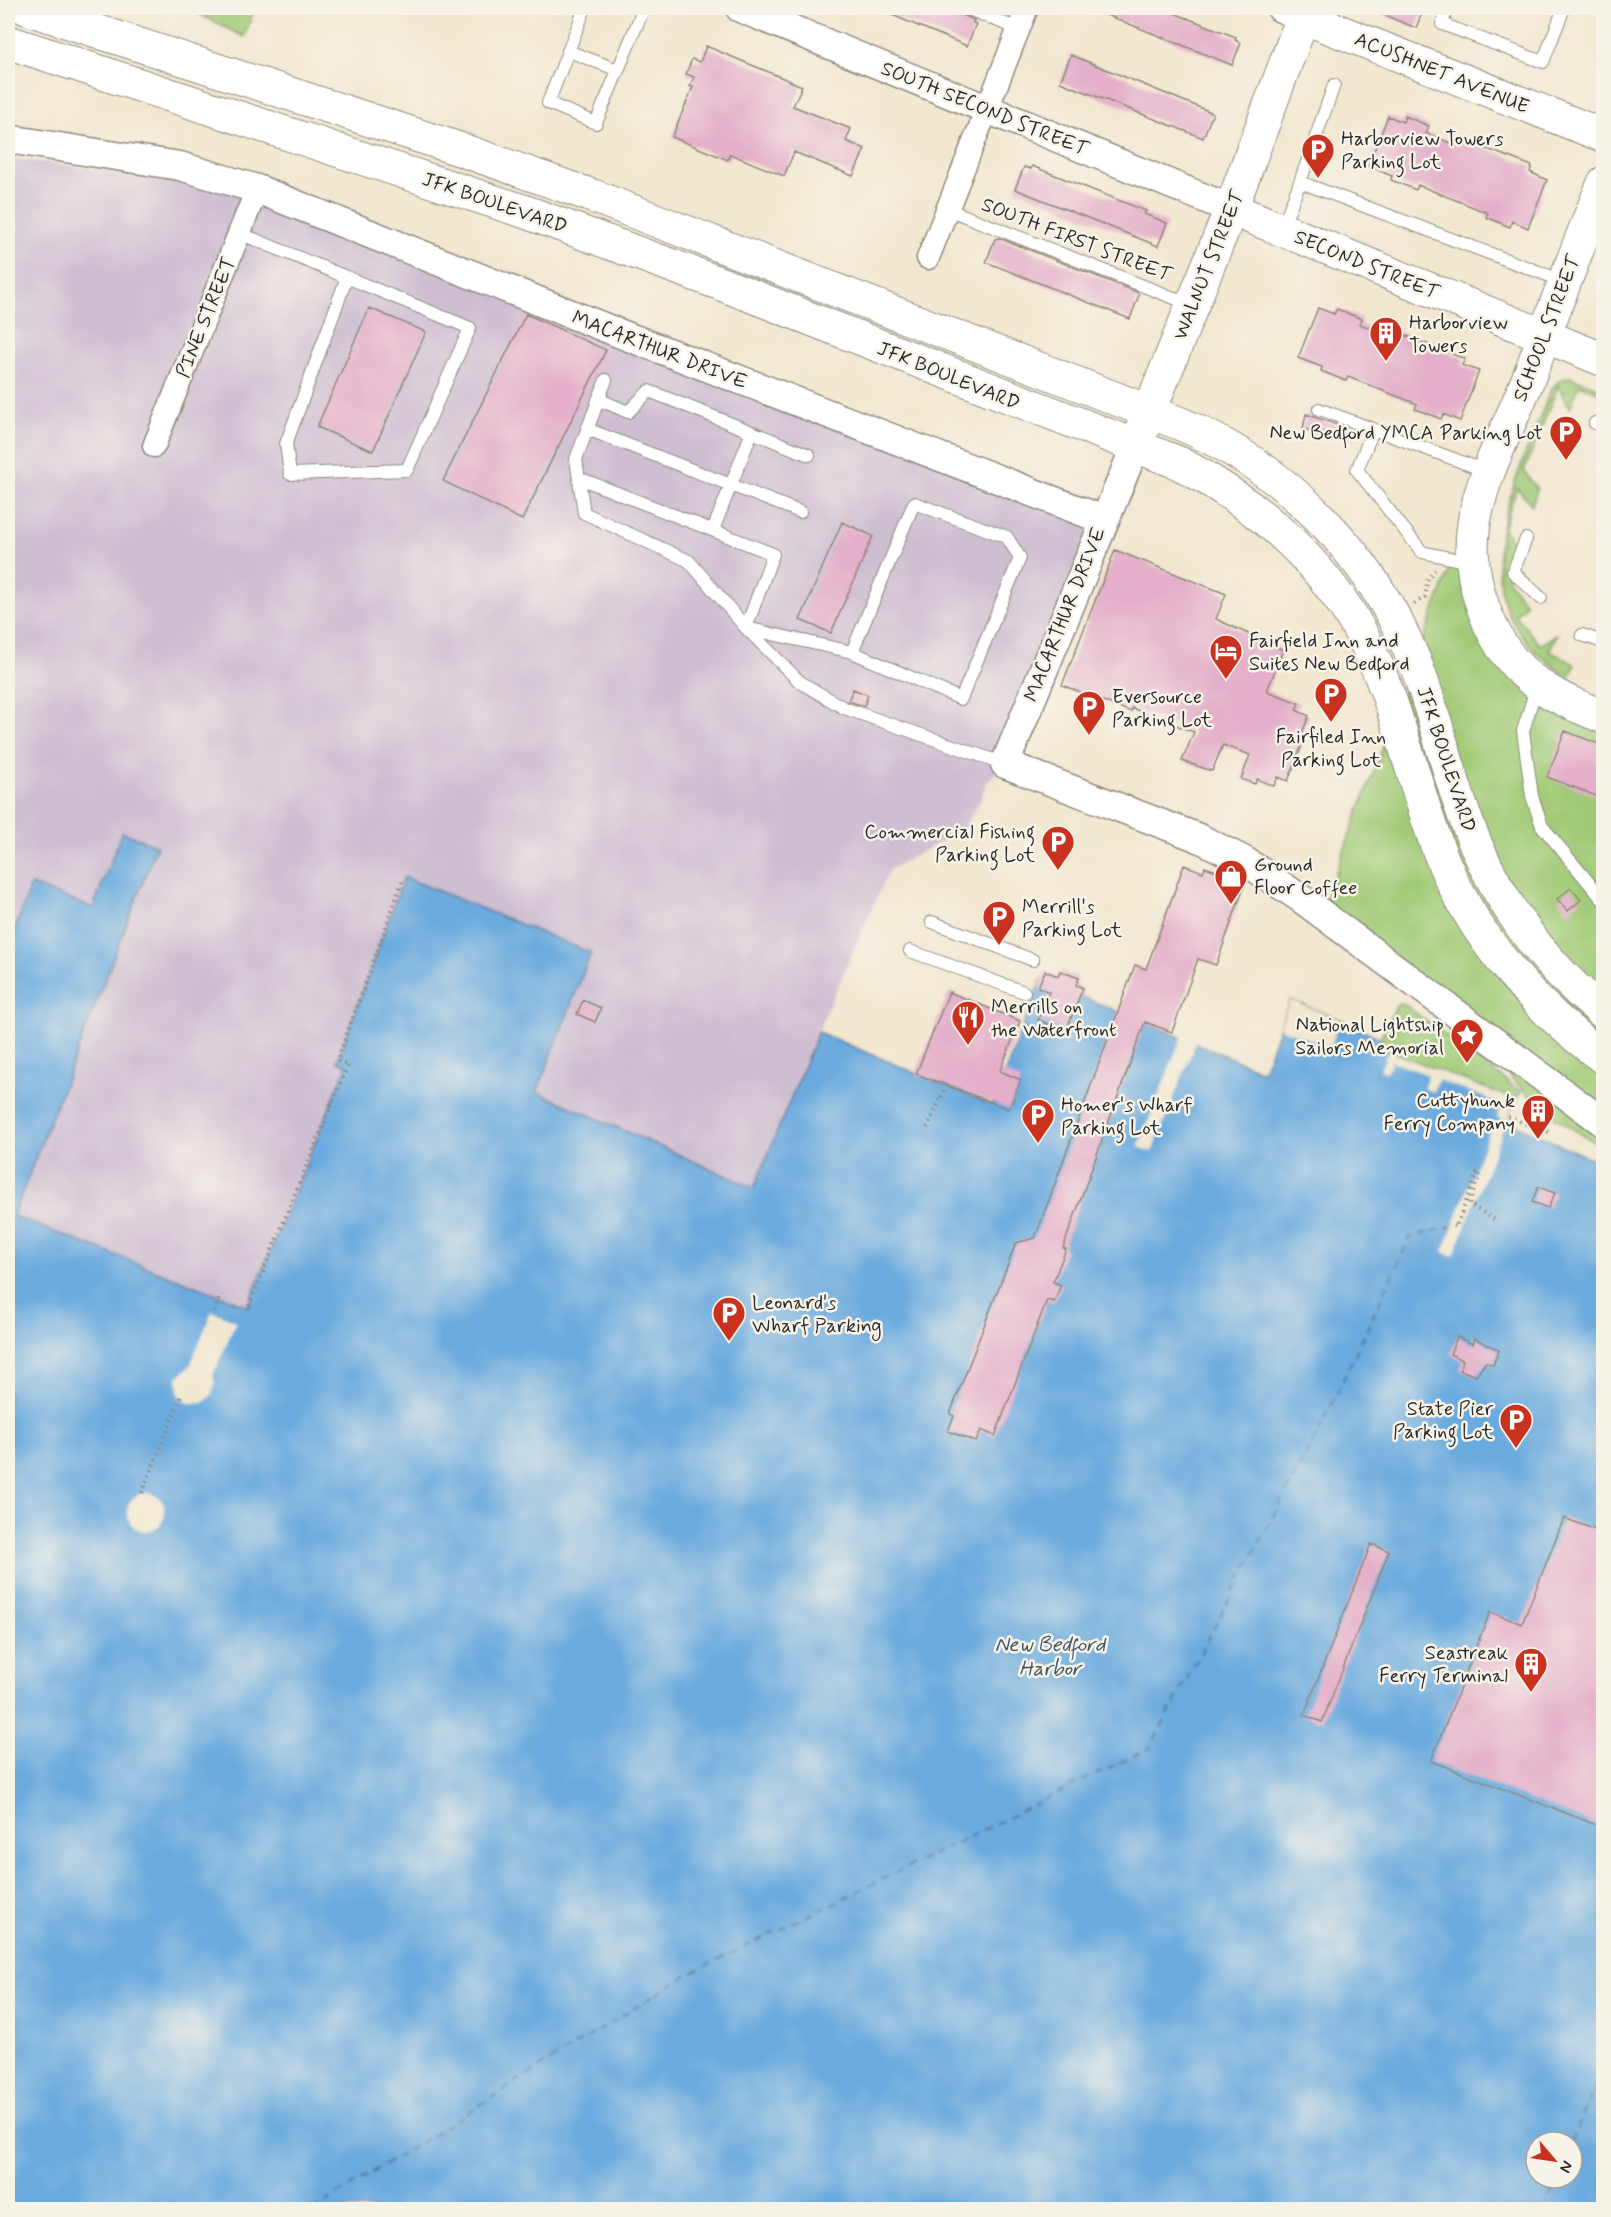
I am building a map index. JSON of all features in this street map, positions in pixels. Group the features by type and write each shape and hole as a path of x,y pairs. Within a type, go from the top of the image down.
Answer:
{"main road":[{"name":"JFK BOULEVARD","path":"26,8 459,149 603,199 1149,411 1194,430 1269,473 1319,516 1352,552 1385,601 1414,662 1466,820 1492,879 1528,936 1547,959 1570,984 1604,1013"},
{"name":"WALNUT STREET","path":"1135,447 1231,209 1297,11"},
{"name":"ACUSHNET AVENUE","path":"1297,11 1604,136"},
{"name":"JFK BOULEVARD","path":"8,42 526,212 724,285 1179,463 1256,510 1295,545 1333,589 1355,623 1375,664 1439,851 1468,909 1500,958 1520,981 1564,1027 1604,1058"},
{"name":"SCHOOL STREET","path":"1604,183 1563,281 1490,473 1474,523 1474,563 1480,599 1489,622 1513,660 1537,684 1567,701 1604,717"},
{"name":"SECOND STREET","path":"1231,209 1604,360"}],"street":[{"name":"SOUTH SECOND STREET","path":"740,8 1231,209"},
{"path":"928,258 1027,8"},
{"path":"8,139 180,166 257,189"},
{"name":"PINE STREET","path":"154,446 257,189"},
{"name":"MACARTHUR DRIVE","path":"257,189 632,339 1104,520 1005,764"},
{"name":"WALNUT STREET","path":"1104,520 1135,447"},
{"path":"1005,764 1199,838 1245,861 1303,900 1604,1123"}],"lane":[{"path":"585,8 548,103 596,123 644,8"},
{"path":"966,8 1018,29"},
{"path":"1448,8 1442,24 1543,62 1560,9"},
{"path":"568,51 618,70"},
{"path":"1281,230 1334,85"},
{"path":"1300,182 1563,281"},
{"name":"SOUTH FIRST STREET","path":"947,209 1192,306"},
{"path":"239,232 470,328 406,471 290,474 286,444 347,277"},
{"path":"606,380 576,459 584,513 689,561 746,628 800,682 844,708 1005,764"},
{"path":"598,399 628,412 650,391 808,455"},
{"path":"1319,409 1490,473"},
{"path":"587,429 800,512"},
{"path":"1373,430 1357,470 1422,552 1474,563"},
{"path":"712,530 752,432"},
{"path":"579,477 774,554 746,628"},
{"path":"746,628 852,652 961,699 1020,558 1007,537 914,503 852,652"},
{"path":"1526,539 1513,572 1540,597"},
{"path":"1582,634 1600,641"},
{"path":"1537,684 1523,731 1532,796 1538,816 1548,837 1604,901"},
{"path":"932,922 1033,960"},
{"path":"910,951 1024,992"}],"path":[{"path":"1413,604 1425,597 1428,578 1439,568"},
{"path":"249,1306 348,1065 337,1061 404,877"},
{"path":"939,1102 946,1083"},
{"path":"927,1128 941,1097"},
{"path":"1508,1117 1551,1133"},
{"path":"1452,1226 1456,1227 1477,1173 1480,1174 1469,1204 1494,1219"},
{"path":"214,1312 221,1295"},
{"path":"142,1493 181,1397"}],"shaded area":[{"path":"8,158 257,189 1104,520 1005,764 986,783 980,802 962,830 889,870 818,1031 893,1062 701,1532 743,1183 536,1092 591,953 337,1061 348,1065 249,1306 13,1216 157,846 122,832 93,908 31,885 8,948"}],"green space":[{"path":"187,8 255,8 244,37"},
{"path":"1570,377 1603,389 1603,394 1579,385 1570,408 1558,386 1524,471 1537,489 1532,505 1517,488 1503,527 1520,467 1551,389 1560,380"},
{"path":"1468,520 1470,613 1603,728 1603,1148 1542,1109 1483,1049 1419,998 1315,928"},
{"path":"1503,528 1515,546 1508,580 1526,604 1515,615 1540,645 1557,634 1549,651 1573,663 1575,666 1569,677 1531,647 1509,614 1499,580 1500,543"},
{"path":"1398,1003 1405,1005 1521,1092 1514,1100 1388,1051 1380,1038"}],"water":[{"name":"New Bedford Harbor","path":"122,832 157,846 13,1216 248,1306 347,1065 337,1061 404,877 591,953 537,1092 754,1188 818,1032 992,1105 1041,980 1263,1071 1290,1000 1380,1038 1388,1051 1514,1100 1507,1121 1603,1164 1603,2209 8,2209 8,948 31,885 93,908"}],"pier":[{"path":"1290,1000 1339,1019 1331,1047 1279,1028"},
{"path":"1182,1036 1196,1042 1152,1152 1138,1147"},
{"path":"1388,1051 1514,1100 1507,1121 1497,1117 1501,1104 1438,1080 1433,1092 1423,1088 1428,1075 1392,1061 1387,1072 1380,1070"},
{"path":"1493,1122 1504,1126 1454,1256 1443,1252"},
{"path":"212,1311 236,1321 213,1376 215,1383 212,1395 202,1403 189,1403 179,1396 177,1377 190,1366"},
{"path":"146,1493 160,1498 165,1512 160,1526 146,1531 132,1526 127,1512 132,1498"}],"building":[{"path":"875,8 947,8 974,20 973,23 976,24 967,46"},
{"path":"1089,8 1150,8 1164,13 1166,10 1236,37 1235,40 1241,43 1232,65"},
{"path":"1367,8 1424,8 1416,28"},
{"path":"706,46 802,86 793,106 851,129 846,141 865,149 853,176 794,152 784,176 730,154 728,160 672,137 693,87 690,86 694,77 686,74 692,59 700,62"},
{"path":"1071,55 1213,113 1203,138 1060,82"},
{"path":"1388,116 1403,122 1405,116 1429,126 1426,133 1458,146 1461,139 1532,166 1530,172 1547,180 1528,228 1512,221 1510,227 1486,217 1488,213 1418,185 1416,190 1391,180 1392,176 1368,166"},
{"path":"1032,166 1146,211 1144,214 1167,223 1158,246 1015,189 1024,167 1031,169"},
{"path":"999,238 1137,292 1139,295 1130,319 986,262 995,239"},
{"path":"369,308 426,332 373,451 317,427"},
{"name":"Harborview Towers","path":"1318,308 1334,314 1337,309 1362,319 1360,324 1390,336 1392,330 1465,359 1462,365 1479,371 1460,421 1443,414 1441,419 1415,409 1417,404 1348,377 1346,381 1321,371 1322,367 1298,358"},
{"path":"526,314 606,350 522,520 443,481"},
{"path":"1306,414 1341,426 1339,436 1303,429"},
{"path":"842,522 873,536 831,633 800,620"},
{"path":"1115,550 1226,594 1216,619 1283,650 1267,691 1299,703 1296,710 1309,716 1298,743 1302,745 1288,781 1278,777 1274,786 1257,779 1255,784 1241,779 1250,755 1223,745 1212,771 1182,761 1194,732 1132,708 1131,712 1062,685"},
{"path":"853,689 868,695 864,706 848,701"},
{"path":"1565,731 1604,746 1604,799 1547,777"},
{"path":"1184,865 1203,872 1205,867 1246,881 1216,965 1198,959 1172,1032 1145,1022 1063,1248 1066,1249 1053,1282 1061,1285 1054,1302 1047,1300 995,1436 981,1430 976,1442 948,1431 954,1416 950,1414 1016,1243 1035,1238 1135,965 1146,969"},
{"path":"1571,888 1581,900 1568,911 1557,899"},
{"path":"1045,971 1058,976 1060,971 1079,978 1076,985 1083,988 1066,1031 1038,1020 1049,992 1038,987"},
{"name":"Merrills on the Waterfront","path":"949,992 1020,1021 1000,1071 1021,1080 1009,1109 916,1074"},
{"path":"583,1000 601,1008 595,1022 577,1014"},
{"path":"1538,1187 1555,1193 1548,1208 1532,1202"},
{"path":"1457,1337 1472,1344 1474,1338 1499,1350 1493,1365 1486,1362 1476,1376 1460,1370 1463,1360 1450,1354"},
{"name":"Seastreak Ferry Terminal","path":"1564,1518 1604,1533 1604,1828 1431,1761 1490,1612 1522,1624"},
{"path":"1371,1544 1389,1551 1322,1722 1304,1715"}],"ferry route":[{"path":"313,2210 687,1975 1150,1748 1324,1421 1410,1237 1453,1226"},
{"path":"1577,2130 1604,2064"},
{"path":"1545,2210 1553,2190"},
{"path":"1602,2210 1604,2204"}],"place":[{"name":"Harborview Towers Parking Lot","path":"1318,179"},
{"name":"Harborview Towers","path":"1386,362"},
{"name":"New Bedford YMCA Parking Lot","path":"1566,461"},
{"name":"Fairfield Inn and Suites New Bedford","path":"1226,680"},
{"name":"Fairfiled Inn Parking Lot","path":"1331,723"},
{"name":"Eversource Parking Lot","path":"1089,736"},
{"name":"Commercial Fishing Parking Lot","path":"1058,871"},
{"name":"Ground Floor Coffee","path":"1231,905"},
{"name":"Merrill's Parking Lot","path":"999,946"},
{"name":"Merrills on the Waterfront","path":"968,1046"},
{"name":"National Lightship Sailors Memorial","path":"1467,1064"},
{"name":"Cuttyhunk Ferry Company","path":"1538,1140"},
{"name":"Homer's Wharf Parking Lot","path":"1038,1144"},
{"name":"Leonard's Wharf Parking","path":"729,1342"},
{"name":"State Pier Parking Lot","path":"1516,1449"},
{"name":"Seastreak Ferry Terminal","path":"1531,1693"}]}
